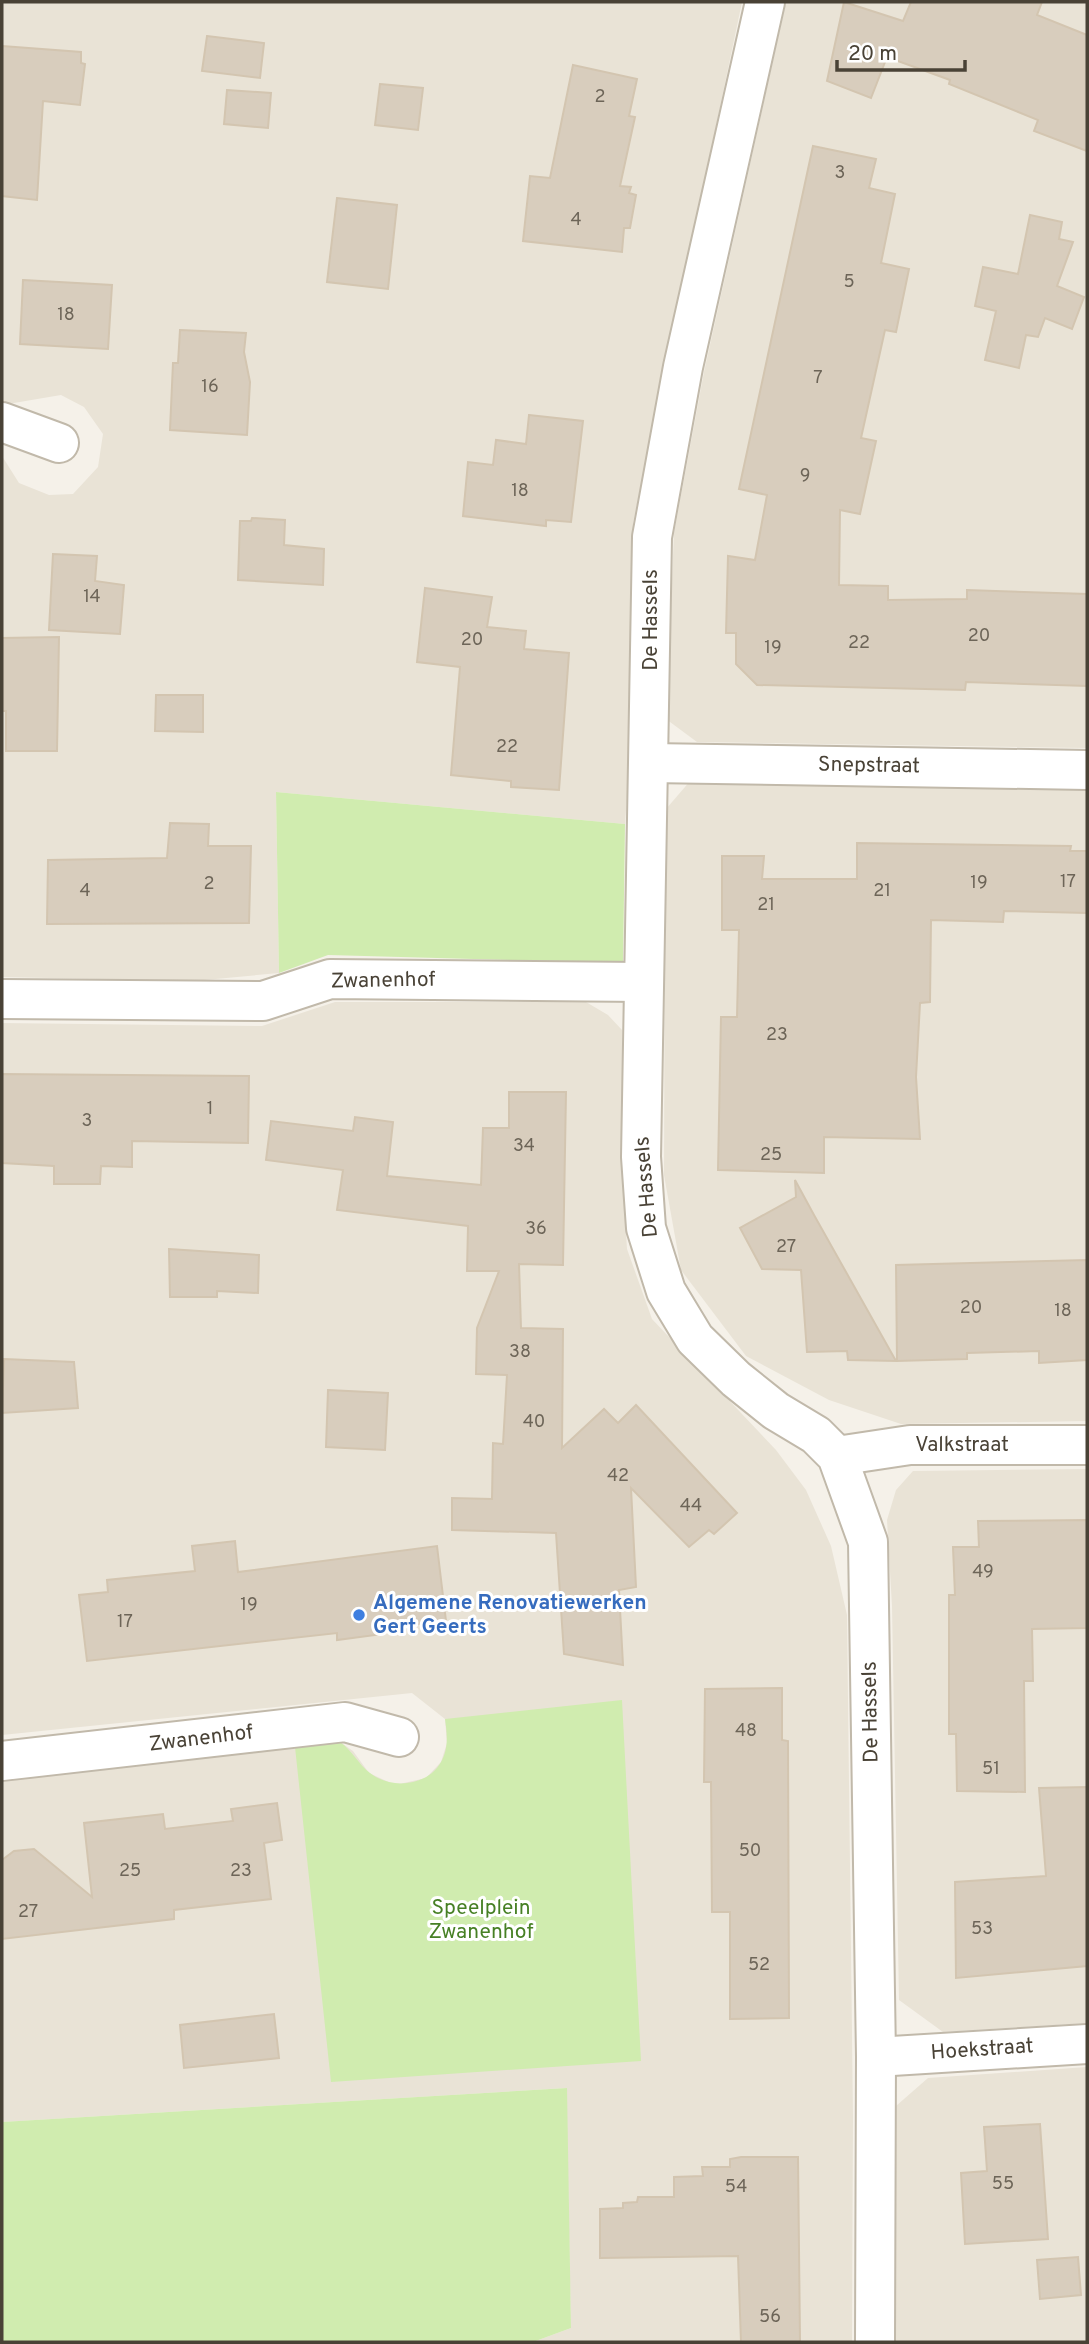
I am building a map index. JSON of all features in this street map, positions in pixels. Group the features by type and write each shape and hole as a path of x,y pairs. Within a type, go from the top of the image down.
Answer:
{"street":[{"name":"De Hassels","path":"765,2 683,367 652,537 650,763 642,982 641,1157 646,1228 667,1291 695,1339 736,1380 776,1411 816,1434 837,1457 868,1542 876,2057 875,2342"},
{"path":"2,422 59,443"},
{"name":"Snepstraat","path":"650,763 1087,770"},
{"name":"Zwanenhof","path":"2,999 263,1001 330,979 642,982"},
{"name":"Valkstraat","path":"837,1457 910,1444 1087,1445"},
{"name":"Zwanenhof","path":"2,1761 345,1723 399,1737"},
{"name":"Hoekstraat","path":"876,2057 1087,2044"}],"shaded area":[{"path":"2,2 742,2 633,523 630,758 625,824 276,792 279,973 194,981 2,977 2,456 19,483 49,495 73,494 98,467 103,434 84,407 61,395 2,405"},
{"path":"786,2 1087,2 1087,748 697,742 666,719 674,533 704,372"},
{"path":"691,780 1087,788 1087,1421 901,1424 829,1400 746,1356 681,1270 664,1175 665,851 666,809"},
{"path":"335,1002 586,1002 608,1015 622,1030 622,1165 627,1249 652,1319 776,1450 806,1490 831,1546 847,1615 853,2117 852,2342 533,2342 571,2328 566,2088 2,2122 2,1781 340,1742 353,1751 369,1773 395,1785 426,1778 441,1762 447,1743 445,1719 412,1693 2,1735 2,1023 262,1026"},
{"path":"1087,1469 1087,2023 943,2032 899,2000 892,1606 887,1520 896,1490 913,1471"},
{"path":"1087,2067 1087,2342 896,2342 896,2106 928,2078"}],"green space":[{"path":"276,792 625,824 623,963 328,955 279,973"},
{"name":"Speelplein Zwanenhof","path":"622,1700 641,2061 331,2082 295,1747 340,1742 366,1769 379,1778 388,1782 408,1783 427,1776 444,1757 447,1735 445,1719"},
{"path":"567,2088 571,2328 533,2342 2,2342 2,2122"}],"building":[{"path":"844,2 903,21 911,2 1042,2 1037,15 1087,35 1087,151 1034,131 1038,120 949,84 950,80 887,57 871,98 827,81"},
{"path":"207,36 264,43 260,78 202,71"},
{"path":"2,46 81,52 81,63 85,64 80,105 43,101 37,200 2,196"},
{"path":"573,65 637,79 629,116 635,117 620,186 631,187 629,193 636,195 630,228 624,228 622,252 523,241 530,176 550,178"},
{"path":"380,84 423,88 418,130 375,125"},
{"path":"227,90 271,93 268,128 224,124"},
{"path":"813,146 876,159 869,188 895,194 881,263 909,269 896,332 885,330 861,438 876,441 860,514 840,510 839,585 888,586 888,600 967,599 967,590 1087,594 1087,686 966,682 965,690 757,685 736,664 736,633 726,633 728,556 755,560 767,495 739,489"},
{"path":"337,198 397,205 388,289 327,282"},
{"path":"1030,215 1062,222 1059,239 1073,242 1057,286 1084,297 1072,329 1045,318 1038,337 1026,335 1019,368 985,360 996,311 975,306 983,267 1018,274"},
{"path":"23,280 112,285 108,349 20,344"},
{"path":"180,330 246,333 244,352 250,382 247,435 170,430 173,363 178,363"},
{"path":"529,415 583,421 571,522 546,520 546,526 463,516 468,462 493,465 496,440 526,444"},
{"path":"252,518 285,520 284,545 324,549 323,585 238,580 240,521 251,521"},
{"path":"53,554 97,556 95,581 124,585 120,634 49,630"},
{"path":"425,588 492,597 487,627 526,631 524,649 569,653 559,790 511,787 511,781 451,775 460,667 417,662"},
{"path":"59,637 57,751 6,751 6,711 2,711 2,638"},
{"path":"156,695 203,695 203,732 155,731"},
{"path":"170,823 209,824 208,846 251,846 249,923 47,924 48,860 167,858"},
{"path":"857,843 1071,846 1070,851 1087,851 1087,913 1004,911 1003,922 931,920 930,1002 920,1003 916,1077 920,1139 824,1137 824,1173 718,1170 721,1017 737,1017 739,930 722,930 722,856 764,856 762,879 857,879"},
{"path":"2,1074 249,1076 248,1143 132,1141 132,1167 101,1166 100,1184 54,1184 54,1166 2,1163"},
{"path":"509,1092 566,1092 563,1265 519,1264 521,1328 563,1329 562,1448 604,1409 618,1423 636,1405 737,1513 714,1534 709,1530 689,1547 631,1488 636,1587 619,1590 623,1665 564,1654 556,1533 452,1530 452,1498 492,1499 493,1443 503,1444 507,1375 476,1374 477,1328 499,1271 467,1271 468,1226 337,1210 343,1170 266,1160 271,1121 353,1131 355,1117 393,1122 387,1176 481,1185 483,1128 509,1128"},
{"path":"795,1180 896,1361 848,1360 847,1351 807,1352 801,1270 762,1269 740,1228 796,1197"},
{"path":"169,1249 259,1255 258,1293 217,1291 217,1297 170,1297"},
{"path":"1087,1260 1087,1360 1039,1363 1039,1351 967,1353 967,1359 897,1361 896,1265"},
{"path":"4,1359 74,1362 78,1408 2,1413"},
{"path":"328,1390 388,1393 385,1450 326,1447"},
{"path":"1087,1520 1087,1628 1032,1629 1033,1681 1024,1681 1025,1792 957,1791 956,1734 949,1734 949,1595 955,1595 953,1547 979,1547 978,1521"},
{"path":"235,1541 238,1572 437,1546 446,1621 382,1628 383,1634 337,1640 337,1633 87,1661 79,1595 108,1592 107,1580 195,1571 192,1546"},
{"path":"782,1688 782,1740 788,1741 789,2018 730,2019 730,1912 712,1912 711,1782 704,1782 705,1689"},
{"path":"1087,1787 1087,1966 956,1978 955,1882 1046,1876 1039,1788"},
{"path":"277,1803 282,1840 264,1843 271,1899 174,1910 174,1919 2,1939 2,1860 14,1851 34,1849 92,1897 84,1823 163,1814 165,1829 233,1821 231,1809"},
{"path":"274,2014 279,2058 184,2068 180,2025"},
{"path":"1040,2124 1048,2239 965,2244 961,2173 987,2171 984,2127"},
{"path":"798,2157 800,2342 741,2342 738,2256 600,2258 600,2209 623,2208 623,2203 637,2202 638,2197 674,2197 674,2177 703,2176 702,2167 730,2167 730,2159"},
{"path":"1078,2257 1081,2295 1040,2299 1037,2260"}],"place":[{"name":"Algemene Renovatiewerken Gert Geerts","path":"359,1615"}]}
